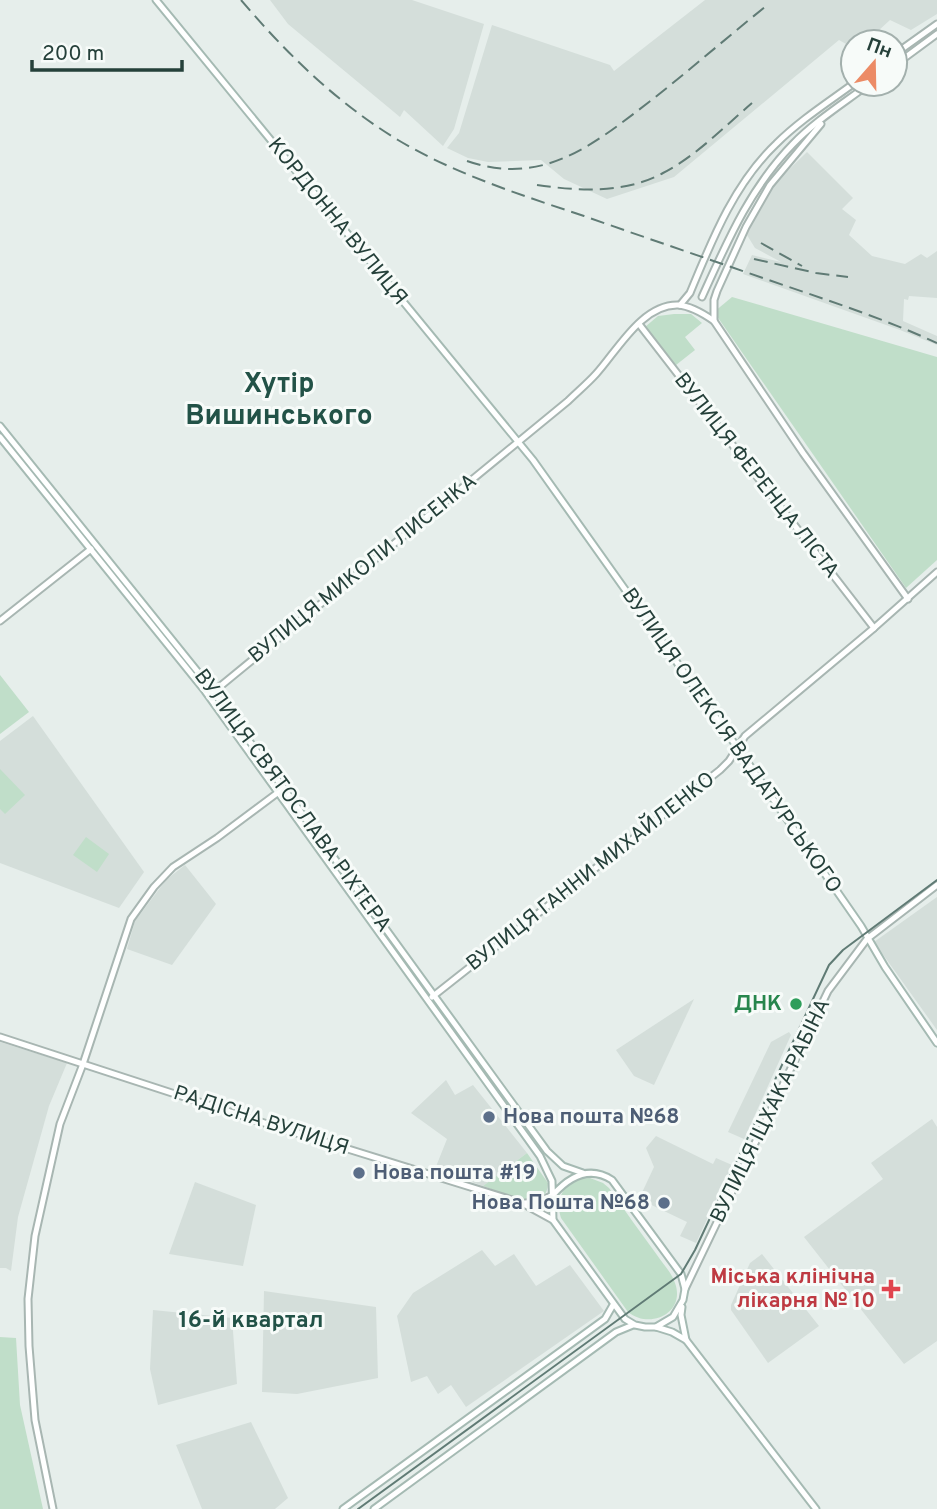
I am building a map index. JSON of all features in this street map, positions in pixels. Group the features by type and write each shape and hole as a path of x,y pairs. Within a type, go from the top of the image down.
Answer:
{"street":[{"name":"КОРДОННА ВУЛИЦЯ","path":"156,0 519,443"},
{"path":"909,44 937,24"},
{"path":"909,55 937,34"},
{"path":"839,94 788,132 751,172 730,204 692,288 680,305 702,313 714,321 803,453 908,599"},
{"path":"702,297 732,231 752,195 795,142 850,98"},
{"path":"714,321 714,300 746,227 770,185 831,112"},
{"path":"692,288 702,297 714,300"},
{"name":"ВУЛИЦЯ МИКОЛИ ЛИСЕНКА","path":"211,694 519,443 583,387 639,324 661,309 680,305"},
{"name":"ВУЛИЦЯ ФЕРЕНЦА ЛІСТА","path":"639,324 874,628"},
{"name":"ВУЛИЦЯ СВЯТОСЛАВА РІХТЕРА","path":"0,426 211,694 547,1151 563,1166 583,1173 603,1174 612,1180 671,1259 681,1274 685,1289"},
{"name":"ВУЛИЦЯ СВЯТОСЛАВА РІХТЕРА","path":"0,437 211,694"},
{"name":"ВУЛИЦЯ ОЛЕКСІЯ ВАДАТУРСЬКОГО","path":"519,443 737,747 861,926 937,1043"},
{"path":"0,621 91,549"},
{"name":"ВУЛИЦЯ ГАННИ МИХАЙЛЕНКО","path":"428,1000 710,778 729,761 746,736 937,572"},
{"path":"53,1509 35,1420 28,1299 33,1246 60,1124 131,919 154,887 173,867 281,790"},
{"name":"ВУЛИЦЯ СВЯТОСЛАВА РІХТЕРА","path":"281,790 540,1156 552,1181 554,1195"},
{"name":"ВУЛИЦЯ ІЦХАКА РАБІНА","path":"685,1289 828,991 867,939 937,885"},
{"name":"РАДІСНА ВУЛИЦЯ","path":"0,1037 522,1203 553,1220"},
{"path":"522,1203 538,1202 554,1195 564,1184 583,1173"},
{"path":"554,1195 553,1220 613,1305 625,1319 635,1325"},
{"path":"685,1289 681,1315 686,1340"},
{"path":"656,1326 673,1317 684,1300"},
{"path":"343,1509 605,1319 613,1305"},
{"path":"374,1509 616,1332 635,1325 656,1326 686,1340 816,1509"}],"shaded area":[{"path":"270,0 412,0 484,24 454,129 443,146 404,110 400,117 288,24"},
{"path":"705,0 937,0 937,14 911,30 890,20 881,28 839,28 839,40 674,177 607,199 564,179 541,160 488,162 468,158 447,148 459,133 492,25 610,65 614,71"},
{"path":"807,152 853,198 842,209 856,220 849,235 872,256 905,264 921,254 927,258 937,251 937,298 909,296 908,300 904,299 903,321 937,336 937,345 743,274 752,255 781,262 755,248 747,235 756,212 772,186"},
{"path":"33,716 144,872 119,908 0,863 0,741"},
{"path":"185,865 216,904 172,965 127,949 135,921 166,880"},
{"path":"937,897 937,1030 874,942"},
{"path":"694,999 654,1085 634,1076 616,1050"},
{"path":"789,1032 791,1035 744,1139 728,1132 771,1042"},
{"path":"0,1042 67,1063 49,1106 18,1217 11,1271 0,1268"},
{"path":"446,1080 455,1095 473,1085 527,1153 483,1186 435,1169 447,1139 411,1113"},
{"name":"Міська клінічна лікарня № 10","path":"932,1119 937,1127 937,1341 904,1364 804,1237 883,1179 871,1163"},
{"path":"656,1136 713,1164 716,1158 732,1165 696,1243 680,1236 687,1222 639,1199 654,1167 646,1148"},
{"path":"195,1182 256,1205 243,1266 169,1254"},
{"path":"482,1250 495,1266 514,1254 536,1286 570,1265 604,1311 466,1407 451,1385 438,1394 427,1376 411,1382 397,1316 413,1293"},
{"path":"762,1254 819,1326 768,1363 731,1310 750,1263"},
{"path":"264,1291 376,1307 378,1378 297,1394 262,1392"},
{"path":"153,1310 232,1318 237,1384 158,1405 150,1369"},
{"path":"251,1422 288,1498 275,1509 202,1509 176,1445"}],"green space":[{"path":"732,297 937,357 937,560 906,588 714,312"},
{"path":"691,314 702,323 685,337 695,350 676,365 645,327 658,316"},
{"path":"0,675 29,712 0,734"},
{"path":"0,769 25,795 5,814 0,809"},
{"path":"86,837 109,854 97,872 73,855"},
{"path":"527,1153 548,1183 546,1193 540,1199 512,1197 483,1186"},
{"path":"590,1178 609,1188 672,1276 677,1294 671,1310 664,1316 646,1319 628,1312 561,1218 559,1202 564,1190 575,1181"},
{"path":"0,1337 16,1338 20,1405 43,1509 0,1509"}],"tram line":[{"path":"358,1509 681,1274 695,1250 829,965 843,950 937,880"}],"railway":[{"path":"241,0 276,39 334,94 376,126 442,163 512,192 864,313 937,343"},
{"path":"467,161 494,168 519,169 543,165 587,146 649,102 765,7"},
{"path":"537,185 601,189 648,180 687,158 752,103"},
{"path":"761,243 802,266"},
{"path":"754,259 848,277"}],"place":[{"name":"ДНК","path":"796,1004"},
{"name":"Нова пошта №68","path":"489,1117"},
{"name":"Нова пошта #19","path":"359,1173"},
{"name":"Нова Пошта №68","path":"664,1203"},
{"name":"Міська клінічна лікарня № 10","path":"891,1289"}],"district":[{"name":"Хутір Вишинського","path":"279,401"},
{"name":"16-й квартал","path":"251,1321"}]}
